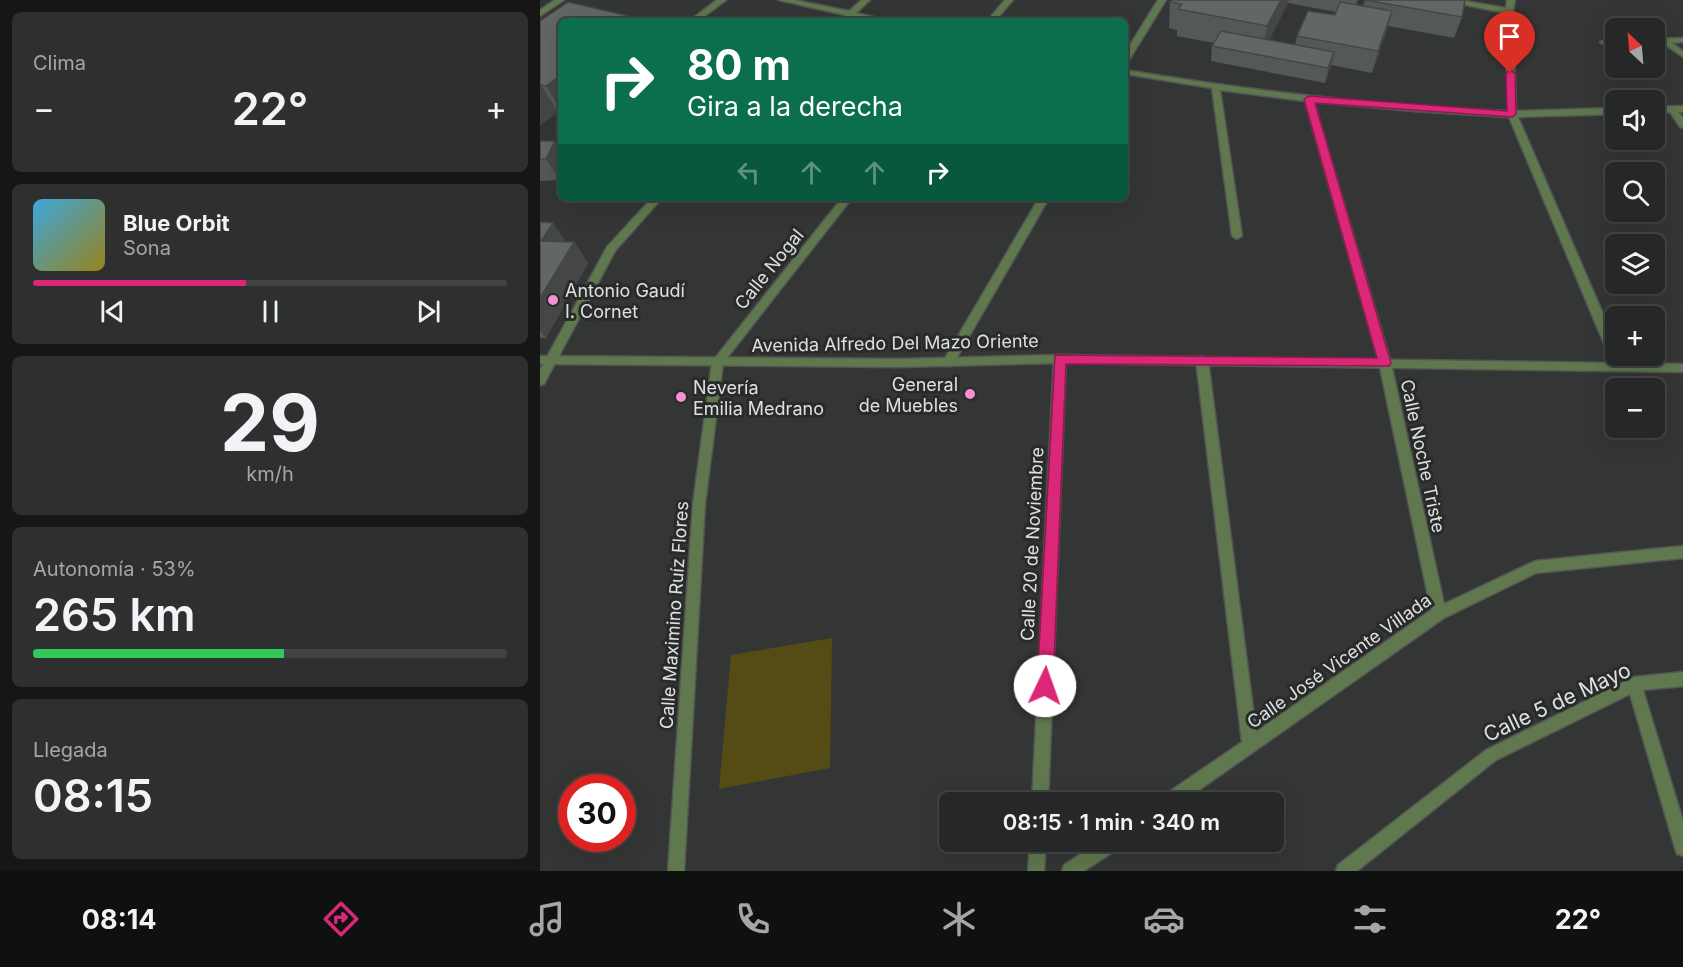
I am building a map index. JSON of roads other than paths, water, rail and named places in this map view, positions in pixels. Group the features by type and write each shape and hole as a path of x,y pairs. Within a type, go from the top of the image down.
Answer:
{"street":[{"path":"540,14 560,0"},
{"path":"697,18 722,0"},
{"path":"783,0 871,18"},
{"path":"846,18 866,0"},
{"path":"994,18 1009,0"},
{"path":"1128,55 1162,0"},
{"path":"1446,0 1509,11"},
{"path":"1510,0 1512,114 1605,332"},
{"path":"1665,41 1683,40"},
{"path":"1665,41 1683,55"},
{"path":"1128,73 1216,88 1309,99 1512,114 1605,111"},
{"path":"1216,88 1237,236"},
{"name":"Calle Noche Triste","path":"1309,99 1385,363 1439,613"},
{"path":"1665,110 1683,109"},
{"path":"1672,110 1683,125"},
{"path":"540,381 545,360 611,249 654,201"},
{"name":"Calle Nogal","path":"718,362 846,201"},
{"path":"948,363 1042,201"},
{"name":"Avenida Alfredo Del Mazo Oriente","path":"545,360 948,363 1060,359 1605,365"},
{"name":"Calle 20 de Noviembre","path":"1040,792 1060,359"},
{"path":"1202,360 1250,747"},
{"name":"Calle Maximino Ruíz Flores","path":"676,871 699,504 718,362"},
{"name":"Avenida Alfredo Del Mazo Oriente","path":"1640,366 1683,368"},
{"name":"Calle José Vicente Villada","path":"1184,792 1439,613 1535,567 1683,552"},
{"name":"Calle 5 de Mayo","path":"1344,871 1491,754 1634,684 1683,679"},
{"path":"1634,684 1683,848"},
{"path":"1036,871 1037,852"},
{"path":"1070,871 1098,852"}],"place":[{"name":"Antonio Gaudí I. Cornet","path":"553,300"},
{"name":"General de Muebles","path":"970,394"},
{"name":"Nevería Emilia Medrano","path":"681,397"}]}
